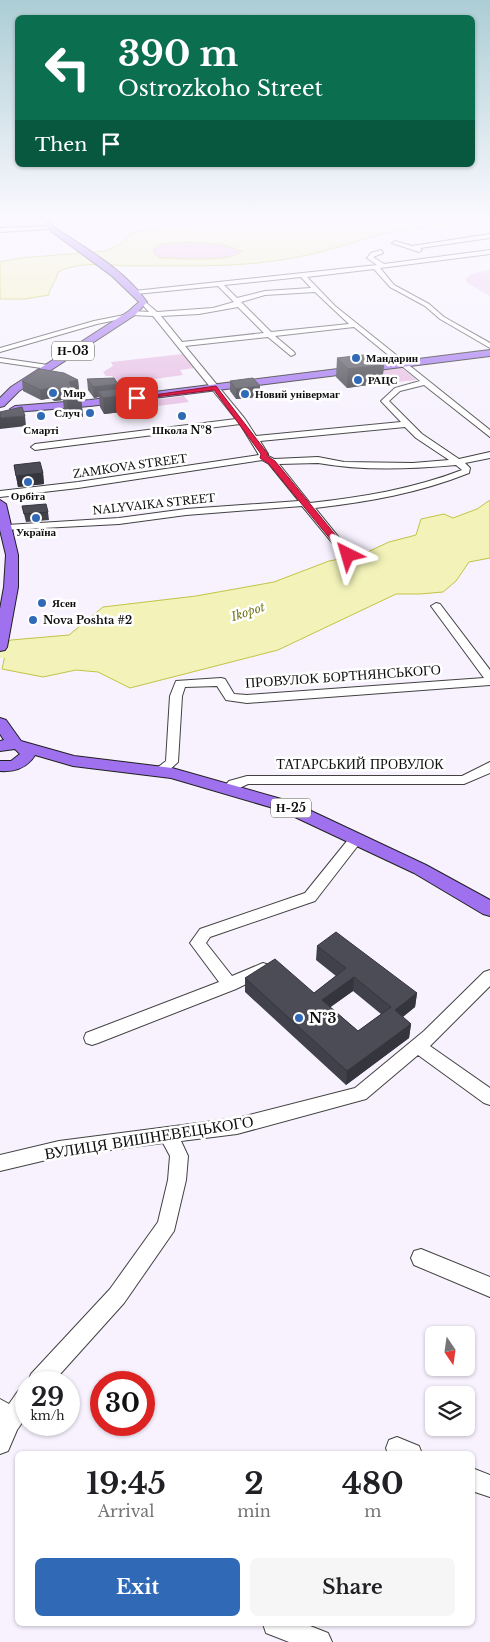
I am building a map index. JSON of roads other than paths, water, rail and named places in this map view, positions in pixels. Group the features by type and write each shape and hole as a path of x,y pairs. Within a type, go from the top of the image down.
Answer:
{"main road":[{"path":"137,294 143,302"},
{"name":"Н-03","path":"0,404 15,389 128,315 143,302"},
{"path":"0,411 14,407 48,408 490,353"},
{"path":"14,407 13,396 15,389"},
{"name":"Н-03","path":"0,404 14,407"},
{"path":"0,504 4,525 4,545 12,555 4,601 1,640"},
{"path":"0,723 13,746 28,754 26,758 8,768"},
{"name":"Н-25","path":"13,746 73,761 160,771 286,806 420,869 490,909"},
{"name":"Н-25","path":"8,768 73,761"}],"street":[{"path":"229,294 291,354"},
{"path":"0,350 96,322 128,315 156,315 224,308 238,303 238,300 241,298 263,294"},
{"path":"319,294 490,434"},
{"path":"406,294 427,305 442,318 490,346"},
{"path":"143,302 156,315 242,421 264,454 262,457 272,462 348,555"},
{"path":"180,344 356,325"},
{"path":"0,360 48,367"},
{"path":"426,382 399,387 389,394 385,401 419,436 458,462"},
{"path":"35,447 242,421"},
{"path":"255,439 406,424"},
{"path":"272,462 318,460 344,464 413,466 458,462 490,455"},
{"name":"ZAMKOVA STREET","path":"0,494 78,485 262,457"},
{"name":"NALYVAIKA STREET","path":"4,525 120,521 194,512 306,505 379,497 449,479 466,471 466,468 458,462"},
{"path":"436,606 490,680"},
{"name":"ПРОВУЛОК БОРТНЯНСЬКОГО","path":"160,771 172,762 176,696 180,684 221,682 230,697 247,699 490,680"},
{"name":"ТАТАРСЬКИЙ ПРОВУЛОК","path":"229,789 234,784 247,780 464,780 489,768"},
{"path":"230,985 198,943 205,932 310,897 356,839"},
{"path":"92,1038 230,985 265,968"},
{"name":"ВУЛИЦЯ ВИШНЕВЕЦЬКОГО","path":"0,1163 59,1149 237,1126 360,1094 418,1046 490,976"},
{"path":"418,1046 490,1098"},
{"path":"49,1371 118,1296 167,1224 177,1180 179,1156 168,1135"},
{"path":"421,1258 490,1287"},
{"path":"0,1443 4,1416 15,1408"},
{"path":"475,1480 490,1486"},
{"path":"280,1626 319,1642"}],"water":[{"path":"0,294 49,294 25,299 0,299"},
{"path":"490,500 490,558 469,562 456,581 443,592 396,594 278,650 130,688 98,672 76,670 43,677 2,669 8,642 11,640 69,635 103,607 196,596 274,582 329,561 361,555 389,542 416,535 421,519 444,514 453,518 477,509"}],"waterway":[{"name":"Ikopot","path":"0,653 33,653"}],"place":[{"name":"Мандарин","path":"356,358"},
{"name":"РАЦС","path":"358,380"},
{"name":"Мир","path":"53,393"},
{"name":"Новий універмаг","path":"245,394"},
{"name":"Случ","path":"90,413"},
{"name":"Смарті","path":"41,416"},
{"name":"Школа №8","path":"182,416"},
{"name":"Орбіта","path":"28,482"},
{"name":"Україна","path":"36,518"},
{"name":"Ясен","path":"42,603"},
{"name":"Nova Poshta #2","path":"33,620"},
{"name":"№3","path":"299,1018"}]}
